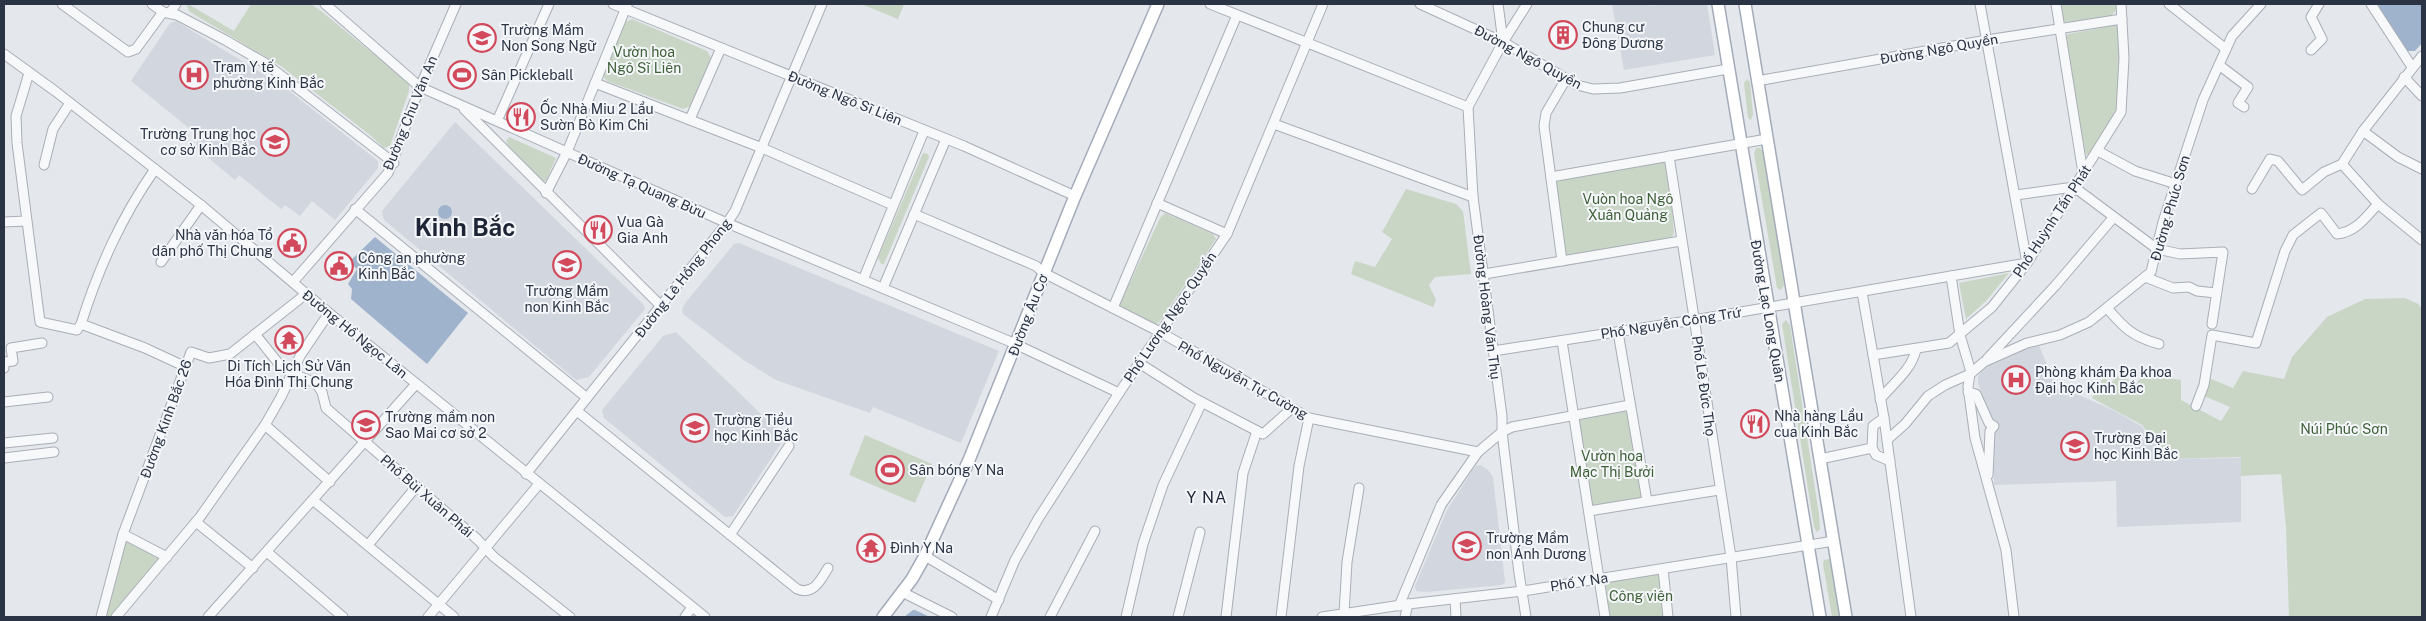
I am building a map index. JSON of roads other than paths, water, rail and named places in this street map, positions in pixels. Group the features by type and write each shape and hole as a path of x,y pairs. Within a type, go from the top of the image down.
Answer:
{"main road":[{"name":"Đường Âu Cơ","path":"883,617 925,556 969,460 1075,196 1158,4"},
{"name":"Đường Lạc Long Quân","path":"1718,4 1820,617"},
{"name":"Đường Lạc Long Quân","path":"1745,4 1846,617"}],"street":[{"path":"62,4 128,52 136,49 176,4"},
{"path":"152,4 225,40 265,63 394,163"},
{"name":"Đường Tạ Quang Bửu","path":"324,4 420,87 727,223 1017,344 1119,393"},
{"name":"Đường Chu Văn An","path":"292,282 388,173 394,163 420,87 456,4"},
{"path":"497,121 549,4"},
{"name":"Đường Ngô Sĩ Liên","path":"613,4 626,6 720,48 946,139 1075,196"},
{"name":"Đường Lê Hồng Phong","path":"526,474 662,307 727,223 735,210 762,148 820,4"},
{"path":"1210,4 1468,107 1503,42 1527,4"},
{"name":"Phố Lương Ngọc Quyến","path":"991,617 1024,541 1119,393 1227,234 1323,4"},
{"name":"Đường Ngô Quyền","path":"1420,4 1503,42 1583,87 1607,89 1728,69"},
{"path":"1498,4 1503,42"},
{"path":"1980,4 2027,263"},
{"path":"2056,4 2083,173"},
{"name":"Phố Huỳnh Tấn Phát","path":"1873,355 1943,345 1960,335 1992,307 2027,263 2112,128 2122,106 2121,4"},
{"path":"2169,4 2226,48"},
{"name":"Đường Phúc Sơn","path":"1887,440 1905,424 1928,396 1945,385 1970,373 1984,362 2033,340 2060,334 2081,326 2107,308 2151,272 2176,184 2203,100 2232,36 2261,4"},
{"path":"2311,50 2322,39 2311,17 2319,4"},
{"path":"2371,4 2412,67"},
{"path":"546,193 566,152 626,6"},
{"path":"1113,308 1237,14"},
{"name":"Đường Ngô Quyền","path":"1757,81 1987,40 2122,19"},
{"path":"690,119 720,48"},
{"name":"Đường Hồ Ngọc Lân","path":"4,54 201,205 306,294 526,474 705,617"},
{"path":"2252,189 2270,159 2278,161 2302,190 2324,172 2342,164 2363,131 2422,56"},
{"path":"2219,65 2248,87 2238,103 2244,107"},
{"path":"29,73 16,116 17,143 40,322 76,330 81,324 97,274 123,219 155,169"},
{"path":"2404,77 2422,96"},
{"path":"1562,261 1544,136 1545,118 1553,99 1566,79"},
{"path":"595,83 762,148 893,205"},
{"path":"44,165 53,129 70,103"},
{"path":"461,105 546,193 662,307"},
{"name":"Đường Hoàng Văn Thụ","path":"1468,107 1473,197 1526,617"},
{"path":"1274,124 1473,197"},
{"path":"863,280 924,131"},
{"path":"2363,131 2398,156 2422,169"},
{"path":"883,288 946,139"},
{"path":"1551,177 1767,139"},
{"path":"2098,151 2135,171 2176,184"},
{"name":"Phố Lê Đức Thọ","path":"1669,156 1730,557 1736,617"},
{"path":"2342,164 2378,204 2422,240"},
{"path":"2016,195 2074,187 2157,249 2180,254 2223,252 2212,324"},
{"path":"1157,203 1227,234"},
{"path":"2196,406 2204,385 2212,335 2256,343 2285,251 2293,235 2321,212 2337,234 2350,231 2357,227 2378,204"},
{"path":"162,262 201,205"},
{"path":"355,209 588,398"},
{"name":"Phố Nguyễn Tự Cường","path":"914,214 1036,266 1044,273 1160,332 1309,418 1478,452"},
{"path":"1984,362 2055,286 2113,218"},
{"path":"4,222 26,221"},
{"path":"1484,274 1681,241"},
{"name":"Phố Nguyễn Công Trứ","path":"1493,350 1694,320 2027,263"},
{"path":"1951,276 1960,335 1970,373 1968,392 1975,438 2006,550 2014,617"},
{"path":"2145,277 2173,288 2188,287 2197,291 2216,293"},
{"path":"1862,292 1884,418 1912,617"},
{"name":"Đường Kinh Bắc 26","path":"102,617 123,534 191,352 210,358 223,357 306,294"},
{"path":"2107,308 2123,328 2141,339 2159,344"},
{"path":"116,617 196,522 265,425 300,356 329,312"},
{"path":"81,324 130,342 186,367"},
{"path":"1618,332 1647,501"},
{"name":"Phố Bùi Xuân Phái","path":"255,334 278,364 291,373 316,383 322,392 326,408 486,548 570,617"},
{"path":"1562,341 1605,617"},
{"path":"4,368 4,362 13,361 10,348 42,343"},
{"path":"1880,399 1908,367 1915,357 1916,349"},
{"path":"1139,363 1202,402 1263,434 1291,409"},
{"path":"221,617 211,614 366,443 416,384"},
{"path":"1968,392 1976,394 1989,423 1994,426 1990,431 1987,483"},
{"path":"4,402 48,397"},
{"path":"1126,617 1143,544 1163,485 1202,402"},
{"path":"1405,617 1403,605 1441,505 1478,452 1502,432 1512,427 1630,405"},
{"path":"577,411 800,591 812,589 816,586 828,568"},
{"path":"1282,617 1299,466 1309,418"},
{"path":"1884,418 1873,426 1872,448 1876,455 1890,461"},
{"path":"265,425 330,482"},
{"path":"1226,617 1243,473 1257,431"},
{"path":"4,443 53,438"},
{"path":"730,536 789,446"},
{"path":"1820,459 1872,448"},
{"path":"4,458 54,452"},
{"path":"428,617 539,484"},
{"path":"368,545 416,487"},
{"path":"1344,614 1347,562 1359,488"},
{"path":"1589,511 1719,490"},
{"path":"314,501 454,617"},
{"path":"196,522 253,568"},
{"path":"1050,617 1095,531"},
{"path":"1178,617 1200,532"},
{"path":"123,534 167,557"},
{"name":"Phố Y Na","path":"1322,617 1403,605 1523,592 1834,541"},
{"path":"267,552 343,617"},
{"path":"925,556 999,600"},
{"path":"1663,569 1668,617"},
{"path":"902,592 952,617"},
{"path":"1455,599 1456,617"},
{"path":"685,617 692,608"}],"water":[{"path":"2381,4 2422,4 2422,43 2415,51 2405,51 2377,7"},
{"path":"445,205 450,207 452,212 450,217 445,219 440,217 438,212 440,207"},
{"path":"375,237 468,313 427,364 351,299 352,289 348,284 357,269 349,262"},
{"path":"915,610 930,617 904,617"}],"place":[{"name":"Chung cư Đông Dương","path":"1563,35"},
{"name":"Trường Mầm Non Song Ngữ","path":"482,38"},
{"name":"Trạm Y tế phường Kinh Bắc","path":"194,75"},
{"name":"Sân Pickleball","path":"462,75"},
{"name":"Ốc Nhà Miu 2 Lẩu Sườn Bò Kim Chi","path":"521,117"},
{"name":"Trường Trung học cơ sở Kinh Bắc","path":"275,142"},
{"name":"Vua Gà Gia Anh","path":"598,230"},
{"name":"Nhà văn hóa Tổ dân phố Thị Chung","path":"292,243"},
{"name":"Trường Mầm non Kinh Bắc","path":"567,265"},
{"name":"Công an phường Kinh Bắc","path":"339,266"},
{"name":"Di Tích Lịch Sử Văn Hóa Đình Thị Chung","path":"289,340"},
{"name":"Phòng khám Đa khoa Đại học Kinh Bắc","path":"2016,380"},
{"name":"Nhà hàng Lẩu cua Kinh Bắc","path":"1755,424"},
{"name":"Trường mầm non Sao Mai cơ sở 2","path":"366,425"},
{"name":"Trường Tiểu học Kinh Bắc","path":"695,428"},
{"name":"Trường Đại học Kinh Bắc","path":"2075,446"},
{"name":"Sân bóng Y Na","path":"890,470"},
{"name":"Trường Mầm non Ánh Dương","path":"1467,546"},
{"name":"Đình Y Na","path":"871,548"}],"district":[{"name":"Kinh Bắc","path":"465,228"},
{"name":"Y NA","path":"1207,497"}],"park label":[{"name":"Vườn hoa Ngô Sĩ Liên","path":"644,60"},
{"name":"Vuòn hoa Ngô Xuân Quảng","path":"1628,207"},
{"name":"Núi Phúc Sơn","path":"2344,429"},
{"name":"Vườn hoa Mạc Thị Bưởi","path":"1612,464"},
{"name":"Công viên","path":"1641,596"}]}
